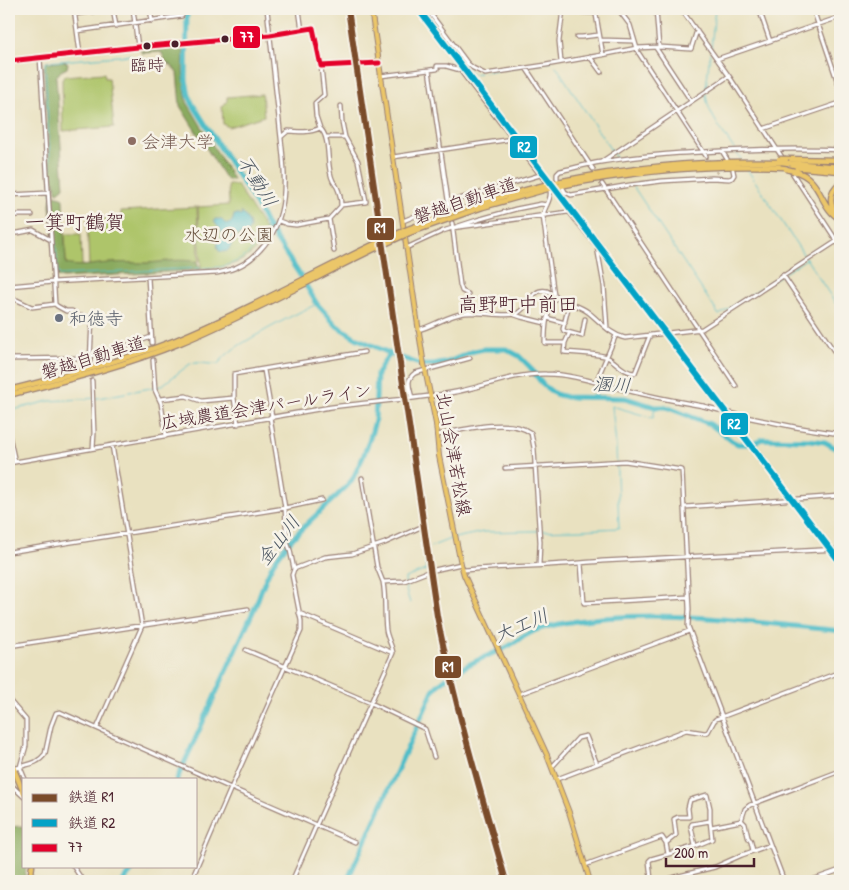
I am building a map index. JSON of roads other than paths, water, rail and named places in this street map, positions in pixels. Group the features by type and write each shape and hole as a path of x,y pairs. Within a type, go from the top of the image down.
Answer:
{"highway":[{"path":"761,164 782,164 787,161 813,159 840,160"},
{"path":"787,161 840,167"},
{"name":"磐越自動車道","path":"731,164 739,162 761,164"},
{"name":"磐越自動車道","path":"9,395 95,372 156,352 210,330 308,279 409,231 482,206 559,184 642,172 731,164 761,164"},
{"path":"761,164 782,164 803,174 817,188 831,212 840,218"},
{"path":"793,169 840,171"},
{"path":"840,183 832,192 831,201 840,218"},
{"name":"磐越自動車道","path":"9,390 94,368 154,348 209,326 299,284"},
{"path":"9,757 22,790"},
{"path":"30,881 32,868"}],"main road":[{"name":"北山会津若松線","path":"371,9 418,330 439,456 461,564 518,694 544,746 557,779 590,881"}],"street":[{"path":"74,9 80,53"},
{"path":"75,14 113,9 116,26"},
{"path":"133,9 138,47"},
{"path":"150,9 152,20"},
{"path":"77,31 182,16 182,9"},
{"path":"9,286 217,273 241,266 263,247 279,221 282,212 284,189 281,138 267,9"},
{"path":"299,9 302,31"},
{"path":"427,9 468,64 485,74 637,48 691,49 697,30"},
{"path":"561,62 559,41 563,9"},
{"path":"595,9 603,55"},
{"path":"618,9 630,25 638,52 706,156"},
{"path":"656,9 657,47 691,102"},
{"path":"681,9 729,76 840,246"},
{"path":"759,9 770,41"},
{"path":"813,9 840,89"},
{"path":"575,12 596,13"},
{"path":"717,59 840,16"},
{"path":"9,61 270,35 313,28 324,94 315,103 316,116 320,128 325,133 330,173 332,181 337,186 341,196 341,205 340,209 329,219 296,225 279,221"},
{"path":"577,37 600,35"},
{"path":"600,40 634,41"},
{"path":"40,57 56,304"},
{"path":"590,57 601,72"},
{"path":"320,66 379,62"},
{"path":"380,76 437,69 438,66 460,70 549,186 551,196 543,216 555,296 545,323 545,343 565,343"},
{"path":"526,68 593,169"},
{"path":"429,70 450,207"},
{"path":"600,162 729,76"},
{"path":"764,130 840,103"},
{"path":"341,205 366,202 358,161 345,137 342,122 342,106"},
{"path":"281,138 288,131 302,132 320,128"},
{"path":"326,137 345,137"},
{"path":"393,157 513,139"},
{"path":"722,151 731,164 734,175 732,178 692,179 632,185 572,195 565,192 559,184 556,174 560,171 600,162 645,156 733,150 806,148 840,150"},
{"path":"718,174 721,178"},
{"path":"403,221 449,202 540,175"},
{"path":"602,184 736,386"},
{"path":"9,195 48,193"},
{"path":"406,248 452,228 516,209 541,204 547,205"},
{"path":"452,228 570,213 598,247 608,329"},
{"path":"9,216 19,214 32,215"},
{"path":"329,219 334,252"},
{"path":"452,223 460,285 462,291 468,294 469,312"},
{"path":"9,233 33,230 51,239"},
{"path":"514,314 522,310 537,292 544,291 587,311 616,335 625,338 699,330 838,241"},
{"path":"783,275 840,360"},
{"path":"148,276 152,343"},
{"path":"9,299 17,300 32,307 56,304 79,316 92,318 90,362"},
{"path":"569,304 564,331 569,334 582,336 585,319"},
{"path":"418,330 458,314 469,312 514,314 545,323"},
{"path":"547,318 565,323"},
{"path":"569,334 564,352 607,357 631,373 634,373 650,335"},
{"path":"616,335 596,382 645,395 703,406 746,417 840,434"},
{"path":"9,350 9,359 84,358 121,348 151,337"},
{"path":"238,424 234,398 234,374 364,352"},
{"path":"412,398 408,380 414,373 470,358"},
{"path":"153,360 155,385 160,399 166,436"},
{"path":"198,865 302,628 292,575 294,569 287,542 285,508 264,370"},
{"name":"広域農道会津パールライン","path":"9,463 271,417 371,402 452,393 528,375 564,376 596,382"},
{"path":"92,381 93,448"},
{"path":"160,399 186,396 201,401 234,398"},
{"path":"437,435 496,425 510,425 532,433 539,518 539,565"},
{"path":"9,435 15,462"},
{"path":"97,728 142,626 112,445"},
{"path":"506,468 624,461 682,470 689,631 784,881"},
{"path":"292,881 393,653 387,637 385,619 386,596 377,567 362,478"},
{"path":"684,507 840,496"},
{"path":"9,552 285,508 322,500"},
{"path":"294,569 325,557 352,554 374,547 420,527"},
{"path":"463,570 840,549"},
{"path":"581,563 584,603 688,597"},
{"path":"383,582 405,580 430,571 461,564"},
{"path":"9,646 248,609"},
{"path":"299,613 393,653"},
{"path":"518,694 689,631"},
{"path":"246,650 370,703 425,729 434,757"},
{"path":"557,779 685,730 708,732 714,720 840,672"},
{"path":"9,700 26,720 26,746 20,767 25,778"},
{"path":"9,774 14,769 34,764 43,757 51,726 58,712 60,712 355,842"},
{"path":"552,766 578,738 586,736 597,764"},
{"path":"741,820 745,809 754,803 840,771"},
{"path":"9,783 22,793"},
{"path":"650,881 650,859 696,846 712,839 710,808 706,795 690,800 688,808 689,817"},
{"path":"666,844 676,835 674,819 689,817 697,824"},
{"path":"711,827 741,820"},
{"path":"741,820 745,824 753,851"},
{"path":"696,846 692,824 710,821"},
{"path":"585,865 659,838 664,838 668,854"},
{"path":"662,881 715,867 770,845"},
{"path":"74,868 83,881"},
{"path":"191,881 197,868"},
{"path":"809,881 840,870"}],"water":[{"path":"241,212 248,220 250,227 248,232 236,236 229,250 219,251 218,244 222,235 214,220 221,219 229,224 234,215 242,215"}],"waterway":[{"name":"溷川","path":"187,9 186,80 192,103 317,304 337,326 358,339 422,365 448,362 474,351 484,349 506,349 519,356 543,385 555,394 566,397 625,398 655,407 666,407 710,424 738,444 749,444 763,439 810,440 825,442 840,451"},
{"path":"422,9 472,74 480,73"},
{"path":"711,49 715,9"},
{"path":"706,89 710,53"},
{"path":"131,55 45,63 58,273 60,275 221,267 246,256 254,248 263,232 269,227"},
{"path":"484,72 552,61"},
{"path":"556,66 616,158"},
{"path":"706,93 712,115 734,149"},
{"path":"736,152 741,159"},
{"path":"747,169 840,310"},
{"path":"633,186 719,315 806,259"},
{"path":"9,411 49,401 98,398 161,386 190,364 218,364 230,352 245,342 317,304"},
{"name":"金山川","path":"177,778 274,562 299,532 352,480 363,457 375,421 377,374 391,354"},
{"path":"430,547 450,539 483,532 619,528 616,445 612,406 653,418 655,407"},
{"path":"410,603 405,578 426,570 424,550"},
{"name":"大工川","path":"347,881 434,689 458,671 477,660 505,648 530,633 570,622 632,616 721,619 840,631"},
{"name":"金山川","path":"123,881 134,868"}],"tunnel":[{"path":"706,156 718,174"},
{"path":"90,362 92,381"}],"railway":[{"path":"418,9 840,562"}],"rail line":[{"name":"R1","path":"348,9 437,616 460,716 506,881"},
{"name":"R2","path":"418,9 840,562"}],"place":[{"name":"臨時","path":"147,46"},
{"name":"会津大学","path":"132,141"},
{"name":"和徳寺","path":"59,318"}],"district":[{"name":"一箕町鶴賀","path":"75,221"},
{"name":"高野町中前田","path":"518,303"}],"water label":[{"name":"不動川","path":"258,181"}],"park label":[{"name":"水辺の公園","path":"229,234"}]}
